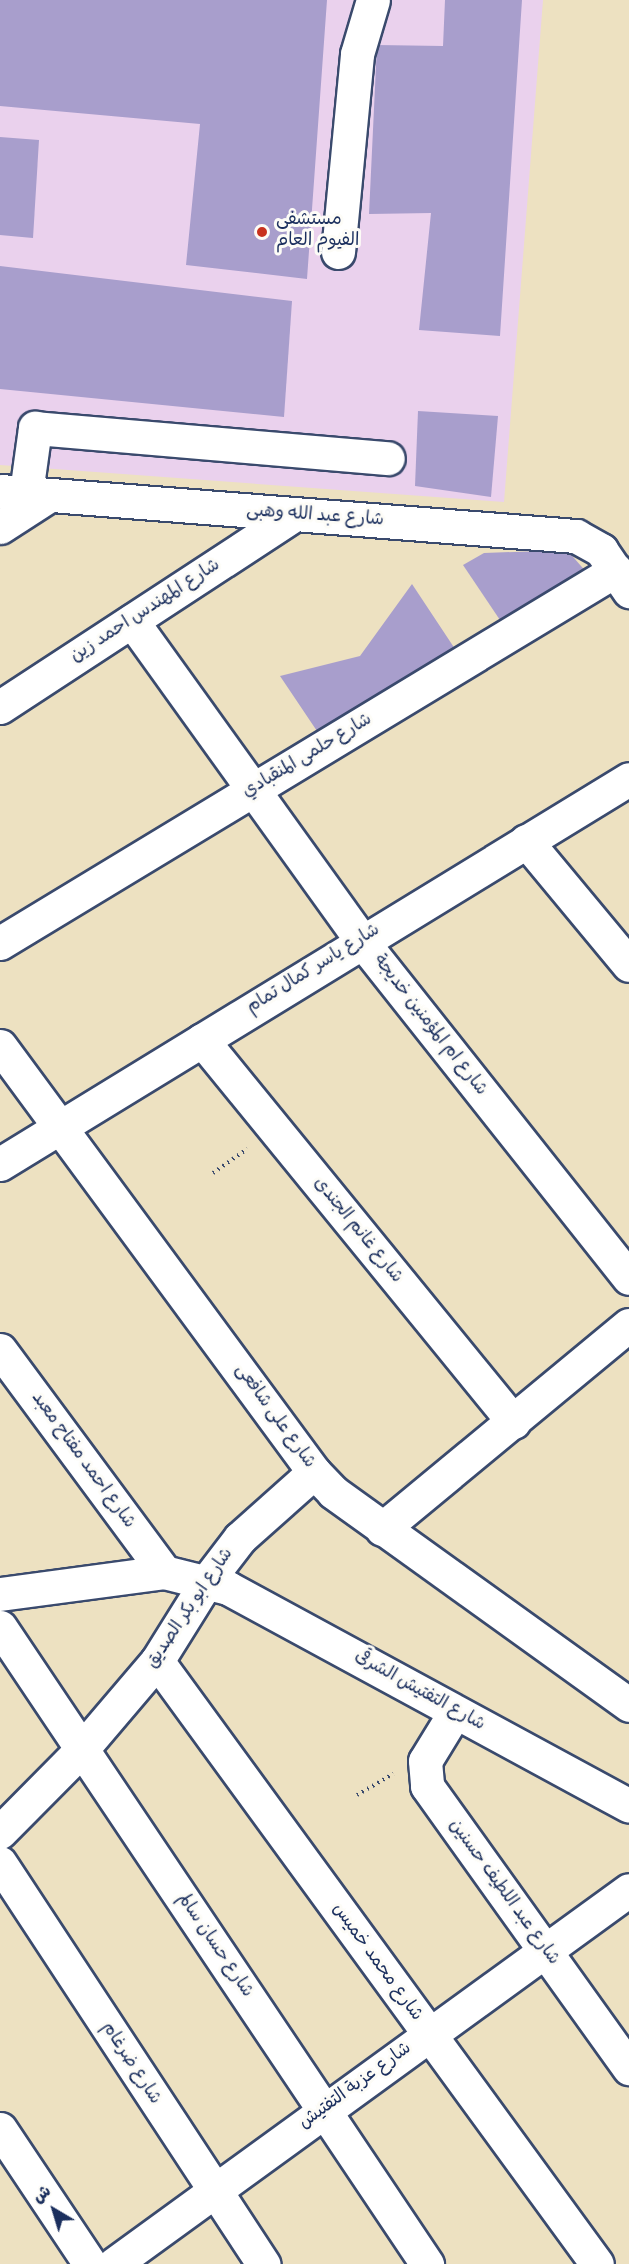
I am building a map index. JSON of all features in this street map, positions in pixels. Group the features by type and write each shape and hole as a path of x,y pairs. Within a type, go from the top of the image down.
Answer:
{"street":[{"path":"338,252 357,54 373,0"},
{"path":"0,527 25,493 35,428 388,458"},
{"name":"شارع عبد الله وهبى","path":"25,493 576,537 602,550 622,581"},
{"name":"شارع المهندس احمد زين","path":"0,707 292,516"},
{"name":"شارع حلمى المنقبادي","path":"0,943 253,791 622,581"},
{"name":"شارع ام المؤمنين خديجة","path":"132,621 361,940 629,1278"},
{"name":"شارع ياسر كمال تمام","path":"0,1164 361,940 629,779"},
{"path":"526,841 629,965"},
{"name":"شارع غانم الجندى","path":"202,1040 513,1422"},
{"name":"شارع على شافعى","path":"0,1046 62,1126 314,1472 348,1506 629,1705"},
{"path":"382,1529 629,1325"},
{"name":"شارع احمد مفتاح معبد","path":"2,1357 164,1572"},
{"name":"شارع ابو بكر الصديق","path":"0,1832 82,1749 157,1662 207,1581 240,1538 314,1472"},
{"name":"شارع التفتيش الشرقى","path":"0,1594 164,1572 207,1581 251,1599 629,1806"},
{"name":"شارع حسان سالم","path":"0,1627 427,2264"},
{"name":"شارع محمد خميس","path":"157,1662 597,2264"},
{"name":"شارع عبد اللطيف حسنين","path":"455,1712 425,1761 427,1786 545,1951 626,2056"},
{"name":"شارع ضرغام","path":"0,1863 213,2192 263,2264"},
{"name":"شارع عزبة التفتيش","path":"114,2264 629,1890"},
{"path":"0,2128 90,2264"}],"path":[{"path":"213,1173 274,1129"}],"shaded area":[{"name":"مستشفى الفيوم العام","path":"0,0 543,0 504,502 0,465"}],"building":[{"path":"0,0 327,0 307,279 186,265 200,124 0,106"},
{"path":"445,0 522,0 500,336 419,330 431,213 369,214 377,45 443,46"},
{"path":"0,137 39,140 33,238 0,235"},
{"path":"0,266 292,301 284,417 0,389"},
{"path":"418,411 498,416 491,497 415,486"},
{"path":"567,550 588,574 504,626 463,565 484,553"},
{"path":"412,584 461,658 323,740 280,676 360,656"}],"place":[{"name":"مستشفى الفيوم العام","path":"262,232"}]}
